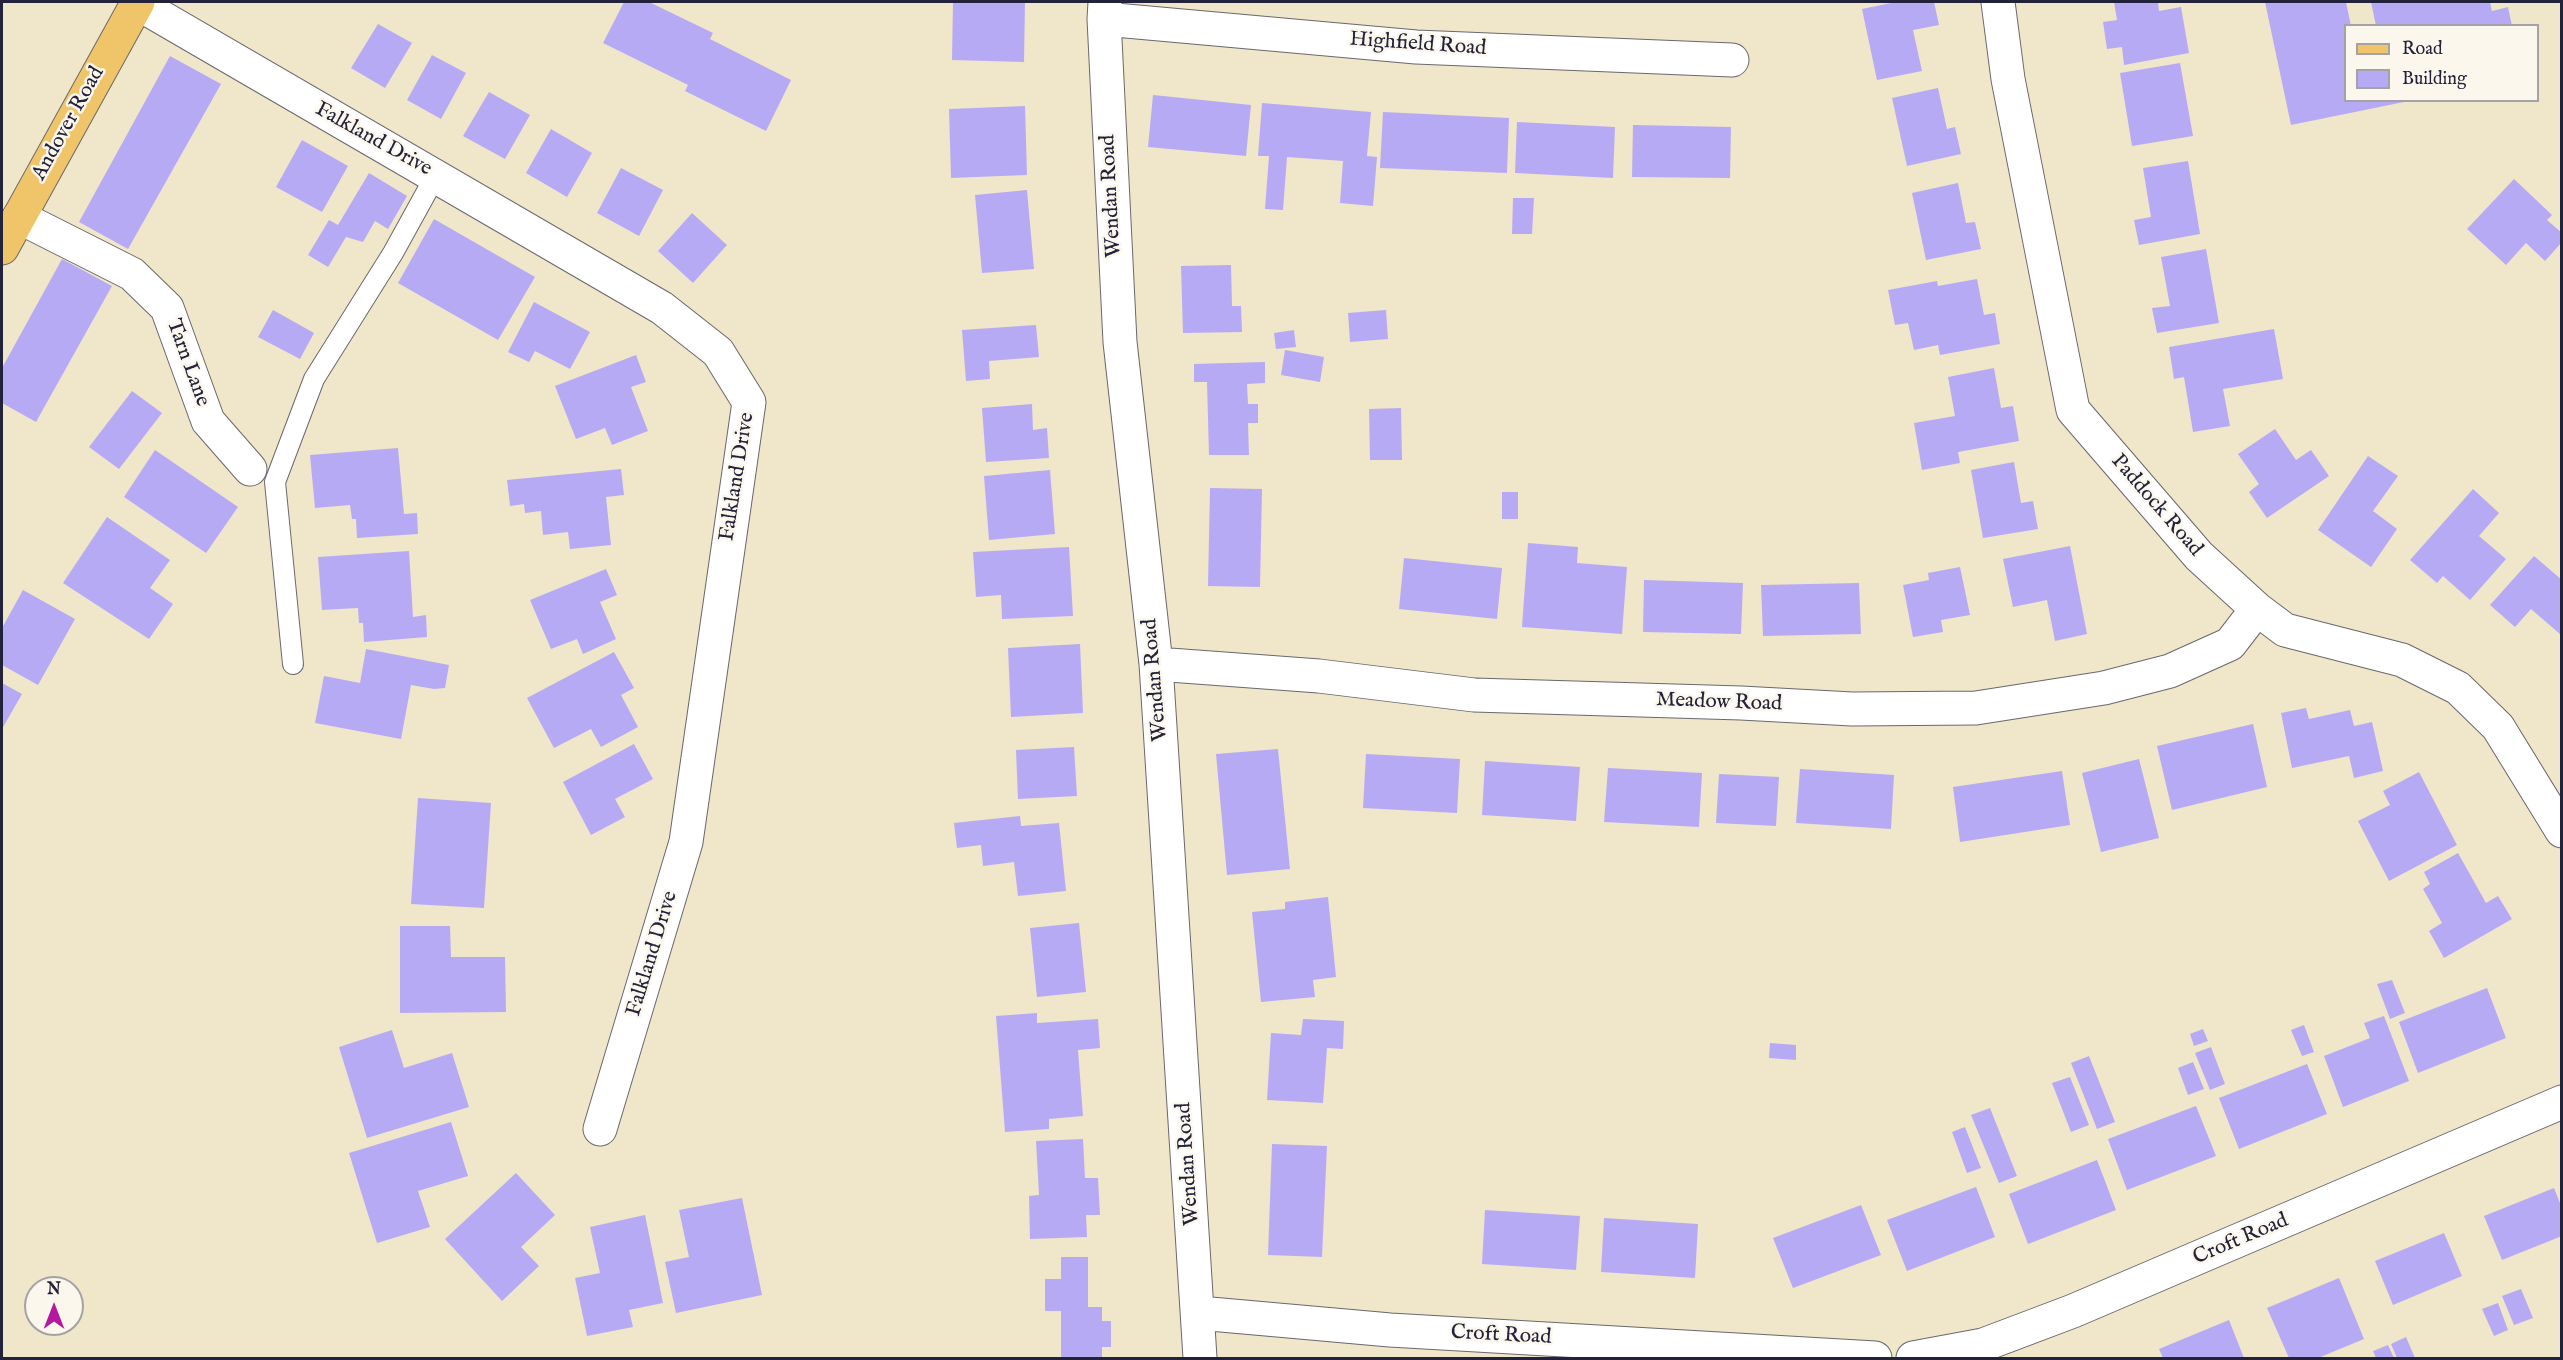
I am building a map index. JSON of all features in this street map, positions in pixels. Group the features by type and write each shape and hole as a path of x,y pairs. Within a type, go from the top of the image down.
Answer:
{"main road":[{"name":"Andover Road","path":"2,248 138,2"}],"street":[{"name":"Falkland Drive","path":"138,2 662,308 718,352 750,402 686,842 600,1129"},
{"name":"Paddock Road","path":"1998,2 2008,79 2073,410 2199,556 2257,609 2285,630 2402,660 2458,688 2499,727 2562,831"},
{"name":"Highfield Road","path":"1105,10 1416,47 1732,60"},
{"name":"Wendan Road","path":"1105,10 1120,342 1156,664 1199,1313 1200,1359"},
{"name":"Tarn Lane","path":"18,217 132,274 167,308 208,421 250,469"},
{"name":"Meadow Road","path":"1156,664 1319,676 1474,695 1730,702 1852,709 1976,708 2104,688 2170,671 2230,644 2257,609"},
{"name":"Croft Road","path":"1913,1359 1983,1345 2073,1311 2562,1102"},
{"name":"Croft Road","path":"1199,1313 1390,1330 1875,1359"}],"lane":[{"path":"293,664 275,482 314,379 393,253 436,175"}],"building":[{"path":"624,2 649,2 713,33 710,39 791,80 766,131 685,91 688,85 603,43"},
{"path":"953,2 1025,2 1024,62 952,60"},
{"path":"1896,2 1934,2 1939,25 1913,30 1922,71 1877,80 1862,9"},
{"path":"2114,2 2158,2 2159,11 2181,7 2189,53 2124,65 2122,47 2107,49 2103,22 2117,20"},
{"path":"2265,2 2346,2 2351,24 2344,24 2344,102 2404,102 2291,125"},
{"path":"2371,2 2490,2 2492,11 2508,7 2512,24 2376,24"},
{"path":"378,24 412,43 385,88 351,68"},
{"path":"432,55 466,73 441,119 407,100"},
{"path":"170,56 221,84 128,249 79,222"},
{"path":"2180,63 2193,136 2132,146 2120,73"},
{"path":"1938,88 1947,129 1955,127 1961,154 1907,166 1892,98"},
{"path":"489,92 530,115 505,159 463,136"},
{"path":"1153,95 1251,105 1246,156 1148,147"},
{"path":"1262,103 1371,112 1367,156 1377,157 1373,206 1340,203 1343,161 1287,157 1283,210 1265,209 1269,156 1258,156"},
{"path":"1025,106 1027,175 951,178 949,109"},
{"path":"1383,112 1509,118 1507,173 1380,168"},
{"path":"1517,122 1615,127 1613,178 1515,173"},
{"path":"1633,125 1731,127 1730,178 1632,177"},
{"path":"551,129 592,153 567,197 526,173"},
{"path":"302,140 348,166 322,212 276,187"},
{"path":"2188,161 2200,234 2139,245 2134,220 2151,217 2143,168"},
{"path":"621,168 663,190 639,236 597,213"},
{"path":"369,173 407,196 388,229 375,221 363,242 346,237 328,267 308,255 329,220 338,225"},
{"path":"2514,179 2552,215 2547,220 2562,233 2562,242 2545,261 2526,243 2506,265 2467,229"},
{"path":"1958,183 1966,223 1975,222 1981,249 1926,260 1912,193"},
{"path":"1027,190 1034,269 982,273 975,195"},
{"path":"1513,198 1534,198 1532,234 1512,234"},
{"path":"692,213 727,245 693,283 658,251"},
{"path":"434,219 535,277 498,340 398,283"},
{"path":"2206,249 2219,323 2157,333 2152,308 2170,306 2161,257"},
{"path":"62,259 112,286 36,422 2,403 2,368"},
{"path":"1231,265 1232,306 1241,306 1242,332 1183,333 1181,266"},
{"path":"1977,279 1984,315 1995,313 2000,344 1940,355 1938,345 1914,350 1908,323 1895,325 1888,290 1937,281 1938,286"},
{"path":"534,302 590,332 570,369 535,351 529,362 508,352"},
{"path":"273,310 314,333 300,359 258,337"},
{"path":"1386,310 1388,339 1350,342 1348,313"},
{"path":"1036,325 1039,357 989,361 990,379 966,381 962,330"},
{"path":"2274,329 2283,379 2223,389 2230,426 2193,432 2184,377 2174,379 2169,347"},
{"path":"1294,330 1296,347 1276,349 1274,333"},
{"path":"1285,350 1324,357 1320,382 1281,375"},
{"path":"636,355 646,382 631,387 648,431 612,445 605,428 576,439 555,386"},
{"path":"1265,362 1265,383 1247,384 1248,404 1258,404 1258,423 1248,423 1249,455 1209,455 1207,382 1194,382 1194,364"},
{"path":"1994,368 2001,408 2013,406 2019,441 1958,452 1960,463 1922,470 1914,423 1955,416 1948,377"},
{"path":"132,391 162,413 119,469 89,447"},
{"path":"1032,404 1033,430 1047,428 1049,458 986,462 982,408"},
{"path":"1401,408 1402,460 1370,460 1369,409"},
{"path":"2275,429 2296,460 2311,450 2329,476 2267,518 2249,492 2259,484 2238,454"},
{"path":"398,448 404,514 417,513 418,534 357,538 356,519 352,519 350,505 315,508 310,455"},
{"path":"155,450 238,507 206,553 124,497"},
{"path":"2368,456 2398,476 2373,511 2397,529 2371,567 2318,530"},
{"path":"2014,462 2021,503 2033,501 2038,529 1983,538 1971,470"},
{"path":"621,469 624,495 606,497 611,545 570,549 568,532 543,535 541,511 525,513 524,504 510,506 507,480"},
{"path":"1050,470 1055,534 989,540 984,476"},
{"path":"1210,488 1262,489 1260,587 1208,586"},
{"path":"2473,489 2499,513 2479,536 2506,559 2470,600 2443,576 2437,583 2410,560"},
{"path":"1502,492 1518,492 1518,519 1502,519"},
{"path":"107,517 170,560 150,588 173,604 149,639 63,583"},
{"path":"1528,543 1578,547 1577,563 1627,567 1622,634 1522,627"},
{"path":"2070,546 2087,634 2055,641 2047,600 2013,607 2003,559"},
{"path":"1069,547 1073,616 1002,619 1001,595 976,597 973,552"},
{"path":"409,551 413,617 426,615 427,637 364,642 363,623 359,623 358,608 322,610 318,557"},
{"path":"2534,556 2562,580 2560,634 2531,609 2515,627 2490,605"},
{"path":"1404,558 1502,568 1497,619 1399,609"},
{"path":"1960,567 1970,615 1941,620 1943,632 1913,637 1903,585 1929,580 1928,573"},
{"path":"606,569 617,595 600,602 616,639 583,654 577,639 551,649 530,600"},
{"path":"1644,580 1743,583 1741,634 1643,632"},
{"path":"1859,583 1861,634 1763,636 1761,585"},
{"path":"23,590 75,619 38,685 2,665 2,628"},
{"path":"1080,644 1083,713 1011,717 1008,648"},
{"path":"366,649 449,665 445,688 434,689 411,685 401,739 315,723 324,676 360,683"},
{"path":"614,652 634,688 621,695 638,727 601,747 591,729 554,748 527,698"},
{"path":"2,683 22,694 2,729"},
{"path":"2306,708 2309,719 2350,710 2354,726 2372,722 2383,771 2354,778 2349,756 2292,768 2281,713"},
{"path":"2253,724 2267,787 2172,810 2157,746"},
{"path":"634,744 653,779 615,799 625,817 591,835 563,782"},
{"path":"1074,747 1077,796 1018,799 1016,750"},
{"path":"1278,749 1290,869 1227,875 1216,754"},
{"path":"1366,754 1460,759 1457,813 1363,808"},
{"path":"2139,759 2159,838 2101,852 2082,773"},
{"path":"1485,761 1580,767 1576,821 1482,815"},
{"path":"1608,768 1702,773 1699,827 1604,822"},
{"path":"1800,769 1894,775 1891,829 1796,823"},
{"path":"2062,771 2070,825 1960,842 1953,787"},
{"path":"2419,772 2457,845 2389,881 2358,821 2390,805 2383,791"},
{"path":"1719,774 1779,777 1776,826 1716,823"},
{"path":"418,798 491,803 484,908 411,904"},
{"path":"1020,816 1021,826 1059,823 1066,891 1018,896 1014,862 983,866 981,845 957,848 954,823"},
{"path":"2458,853 2486,903 2498,896 2512,919 2444,958 2429,931 2442,923 2423,889 2430,884 2424,872"},
{"path":"1328,897 1336,977 1313,980 1315,997 1261,1002 1252,912 1285,909 1285,902"},
{"path":"1079,923 1086,992 1037,997 1030,928"},
{"path":"400,926 450,926 451,957 505,957 506,1012 400,1013"},
{"path":"2392,980 2405,1013 2390,1019 2377,984"},
{"path":"2487,988 2506,1038 2418,1073 2399,1022"},
{"path":"1037,1013 1037,1023 1098,1019 1100,1048 1078,1050 1083,1116 1049,1119 1049,1129 1005,1132 996,1016"},
{"path":"2384,1016 2409,1081 2343,1107 2324,1056 2370,1038 2364,1023"},
{"path":"1303,1019 1344,1021 1343,1049 1327,1048 1323,1103 1267,1100 1271,1033 1301,1035"},
{"path":"2304,1025 2314,1052 2302,1056 2291,1030"},
{"path":"2203,1029 2208,1041 2194,1046 2190,1034"},
{"path":"392,1030 404,1068 452,1053 469,1107 367,1138 339,1047"},
{"path":"1770,1043 1796,1045 1796,1060 1769,1058"},
{"path":"2211,1047 2225,1084 2210,1090 2195,1053"},
{"path":"2089,1056 2115,1122 2097,1129 2071,1063"},
{"path":"2193,1062 2204,1089 2188,1095 2178,1068"},
{"path":"2307,1064 2327,1114 2239,1149 2219,1098"},
{"path":"2070,1077 2089,1125 2071,1132 2052,1083"},
{"path":"2196,1106 2216,1156 2127,1190 2108,1139"},
{"path":"1990,1108 2017,1176 1999,1183 1971,1115"},
{"path":"451,1122 468,1176 418,1191 430,1227 377,1243 349,1153"},
{"path":"1965,1127 1981,1168 1967,1173 1952,1132"},
{"path":"1083,1139 1085,1178 1098,1178 1100,1215 1086,1215 1087,1237 1030,1239 1029,1196 1039,1195 1036,1141"},
{"path":"1272,1144 1327,1146 1322,1257 1268,1255"},
{"path":"2097,1160 2116,1210 2028,1244 2009,1194"},
{"path":"516,1173 555,1215 521,1247 539,1266 502,1301 445,1239"},
{"path":"1976,1187 1995,1237 1907,1271 1887,1220"},
{"path":"2554,1188 2562,1208 2562,1236 2502,1260 2484,1216"},
{"path":"742,1198 762,1295 676,1313 665,1262 689,1257 679,1210"},
{"path":"1861,1205 1881,1255 1793,1288 1773,1238"},
{"path":"1485,1210 1580,1216 1576,1270 1482,1264"},
{"path":"645,1215 663,1303 629,1310 633,1327 587,1336 575,1278 600,1273 590,1227"},
{"path":"1604,1218 1698,1224 1695,1278 1601,1272"},
{"path":"2444,1233 2462,1276 2393,1305 2375,1261"},
{"path":"1061,1257 1088,1257 1088,1307 1102,1307 1102,1321 1111,1321 1111,1347 1102,1347 1102,1358 1061,1358 1061,1311 1045,1311 1045,1279 1061,1279"},
{"path":"2339,1278 2364,1339 2318,1358 2289,1358 2267,1308"},
{"path":"2521,1289 2533,1318 2514,1325 2502,1296"},
{"path":"2498,1303 2508,1330 2494,1336 2482,1309"},
{"path":"2229,1320 2244,1358 2163,1358 2159,1349"},
{"path":"2406,1337 2415,1358 2397,1358 2391,1344"},
{"path":"2388,1345 2394,1358 2376,1358 2373,1351"}]}
